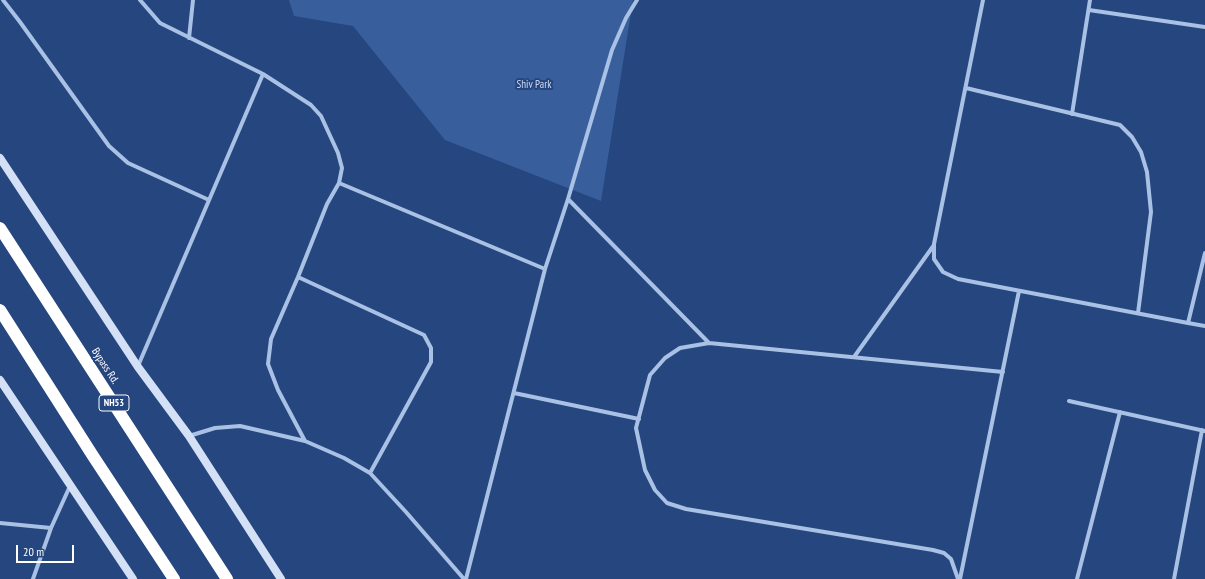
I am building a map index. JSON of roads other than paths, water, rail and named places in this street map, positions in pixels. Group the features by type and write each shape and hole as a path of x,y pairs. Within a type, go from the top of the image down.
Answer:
{"highway":[{"name":"Bypass Rd.","path":"0,228 227,579"},
{"path":"0,310 93,456 174,579"}],"street":[{"path":"3,0 109,146 128,163 209,200"},
{"path":"140,0 160,23 263,74 311,105 321,116 338,153 342,168 339,183 327,204 298,278 271,339 268,364 278,390 305,441"},
{"path":"189,38 192,0"},
{"path":"465,579 545,269 568,199 612,50 626,18 637,0"},
{"path":"983,0 934,244 934,259 943,272 958,279 1205,326"},
{"path":"1072,114 1090,0"},
{"path":"1089,10 1205,28"},
{"path":"138,367 263,74"},
{"path":"966,88 1120,126 1132,137 1141,152 1147,172 1151,212 1138,314"},
{"path":"0,158 138,367 189,436 280,579"},
{"path":"339,183 545,269"},
{"path":"568,199 709,343"},
{"path":"854,358 934,244"},
{"path":"1188,323 1205,252"},
{"path":"298,278 424,334 431,348 431,362 370,473"},
{"path":"959,579 1019,291"},
{"path":"959,579 951,558 944,553 933,550 686,509 667,503 655,490 645,470 636,428 650,375 665,358 680,348 709,343 1003,372"},
{"path":"0,380 133,579"},
{"path":"514,392 639,419"},
{"path":"1069,401 1203,431 1174,579"},
{"path":"1077,579 1120,412"},
{"path":"189,436 215,428 240,426 305,441 344,458 370,473 465,579"},
{"path":"33,579 51,528 70,486"},
{"path":"0,523 51,528"}],"park label":[{"name":"Shiv Park","path":"534,85"}]}
